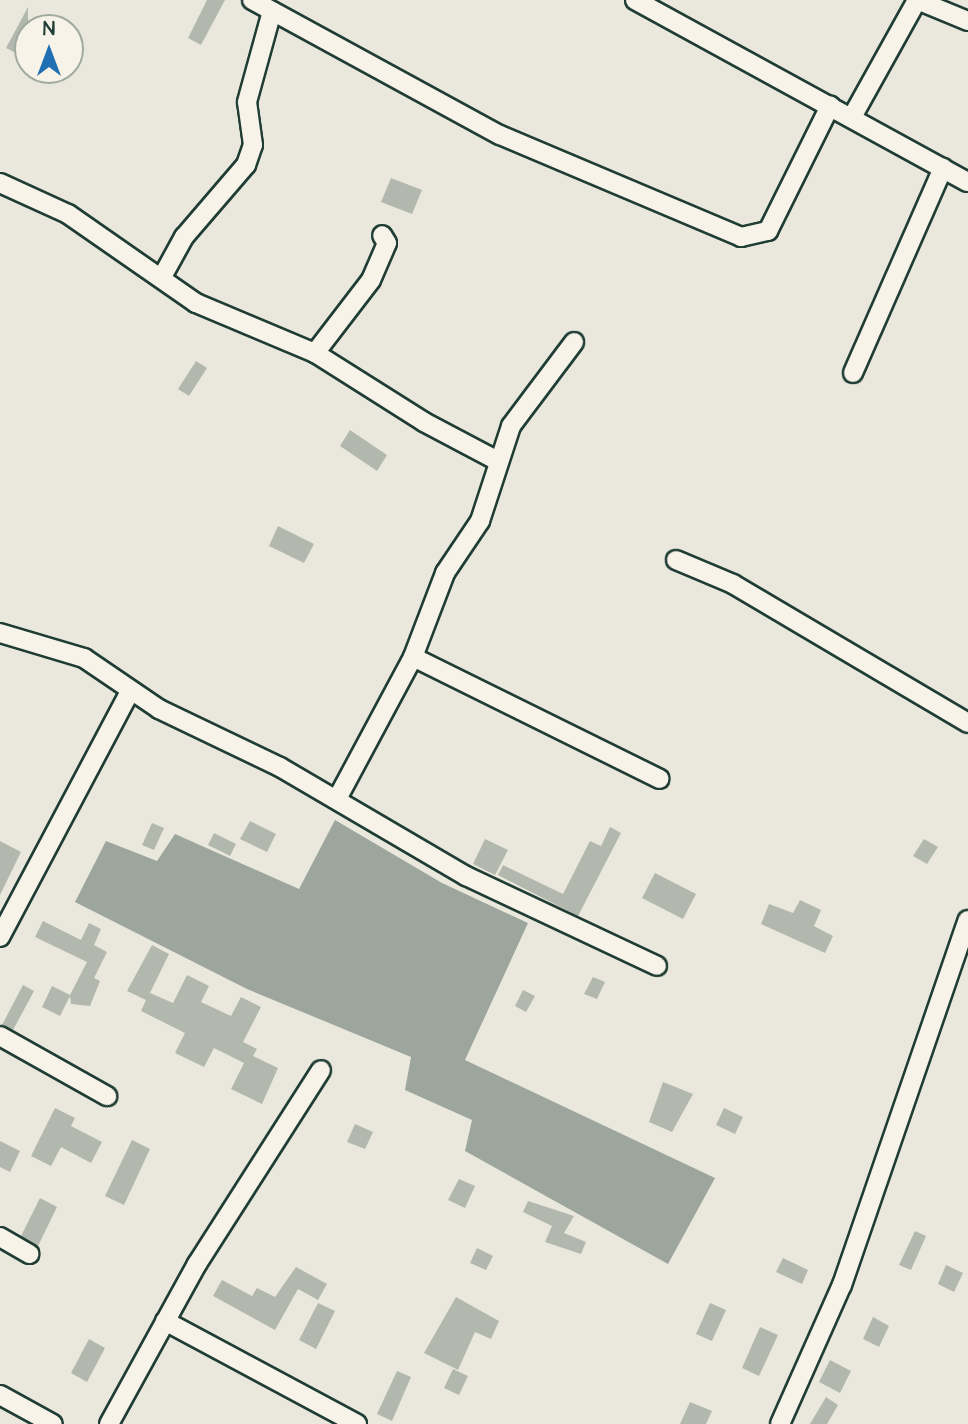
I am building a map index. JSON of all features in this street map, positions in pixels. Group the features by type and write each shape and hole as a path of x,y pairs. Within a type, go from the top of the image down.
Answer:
{"street":[{"path":"252,0 500,135 741,237 768,231 830,106"},
{"path":"635,0 968,182"},
{"path":"852,117 917,0 968,21"},
{"path":"162,277 184,237 246,166 253,145 247,103 272,11"},
{"path":"853,373 943,168"},
{"path":"0,183 68,214 196,303 316,353 424,422 498,461"},
{"path":"316,353 371,280 387,243 382,235"},
{"path":"337,799 413,657 445,573 480,521 498,461 520,410 574,342"},
{"path":"676,560 733,584 968,723"},
{"path":"0,633 84,659 130,691 337,799 466,876 657,966"},
{"path":"413,657 660,779"},
{"path":"0,937 130,691"},
{"path":"780,1424 842,1285 967,928"},
{"path":"0,1037 107,1096"},
{"path":"109,1424 165,1321 321,1070"},
{"path":"0,1237 30,1254"},
{"path":"165,1321 357,1424"},
{"path":"0,1395 53,1424"}],"shaded area":[{"path":"335,820 442,883 528,923 465,1060 715,1178 668,1264 465,1151 472,1120 405,1090 411,1057 247,989 75,902 106,841 157,861 175,834 299,889"}],"building":[{"path":"207,0 225,0 201,45 188,38"},
{"path":"14,33 14,52 6,48"},
{"path":"391,178 422,190 412,214 381,202"},
{"path":"196,361 207,368 189,396 178,389"},
{"path":"350,430 387,455 377,471 340,446"},
{"path":"278,526 314,544 304,563 269,546"},
{"path":"250,821 276,834 267,852 240,839"},
{"path":"152,823 164,828 154,850 142,845"},
{"path":"610,827 621,833 578,916 498,875 503,865 563,894 590,841 601,846"},
{"path":"214,833 236,844 230,856 208,845"},
{"path":"485,839 508,850 495,875 473,864"},
{"path":"924,839 938,847 927,864 913,856"},
{"path":"0,841 21,852 0,895"},
{"path":"655,873 696,894 683,919 642,898"},
{"path":"800,900 821,910 814,926 833,936 825,953 761,924 769,904 793,913"},
{"path":"43,921 81,940 89,923 101,929 94,945 107,952 94,978 100,981 90,1006 71,1004 70,996 60,1016 42,1007 52,986 70,995 87,962 35,937"},
{"path":"152,945 169,954 150,993 173,1003 187,975 209,986 201,1002 231,1016 241,997 261,1007 243,1042 257,1049 253,1056 278,1068 262,1104 231,1089 244,1063 214,1048 204,1067 175,1053 185,1033 141,1011 146,1000 127,991"},
{"path":"593,977 605,982 597,999 584,994"},
{"path":"23,985 34,991 13,1030 2,1025"},
{"path":"523,990 535,996 526,1012 515,1006"},
{"path":"663,1082 693,1094 672,1132 649,1122"},
{"path":"55,1108 75,1118 71,1126 102,1142 91,1163 61,1147 51,1166 31,1156"},
{"path":"724,1108 743,1117 735,1134 716,1125"},
{"path":"355,1124 373,1132 365,1149 347,1142"},
{"path":"132,1140 150,1149 124,1205 105,1196"},
{"path":"0,1141 20,1151 10,1172 0,1167"},
{"path":"459,1179 475,1186 465,1208 448,1200"},
{"path":"40,1198 57,1207 38,1246 21,1236"},
{"path":"528,1201 574,1216 564,1233 586,1242 581,1254 545,1242 552,1226 523,1212"},
{"path":"915,1231 926,1236 911,1270 899,1265"},
{"path":"477,1248 493,1256 486,1270 470,1263"},
{"path":"783,1258 808,1270 802,1284 776,1272"},
{"path":"946,1265 963,1273 954,1292 938,1284"},
{"path":"296,1267 327,1284 318,1300 298,1289 275,1330 213,1296 222,1280 252,1296 257,1288 275,1297"},
{"path":"456,1297 499,1321 491,1339 475,1332 458,1370 424,1353"},
{"path":"318,1303 335,1311 316,1349 299,1340"},
{"path":"710,1303 726,1310 712,1341 696,1334"},
{"path":"873,1317 889,1326 879,1347 863,1339"},
{"path":"760,1327 778,1335 759,1376 742,1368"},
{"path":"89,1339 105,1348 87,1382 71,1373"},
{"path":"830,1360 851,1371 840,1393 819,1382"},
{"path":"453,1369 468,1376 459,1395 444,1388"},
{"path":"397,1371 411,1377 392,1421 377,1414"},
{"path":"826,1397 838,1405 827,1424 810,1424"},
{"path":"690,1402 712,1411 706,1424 680,1424"}]}
